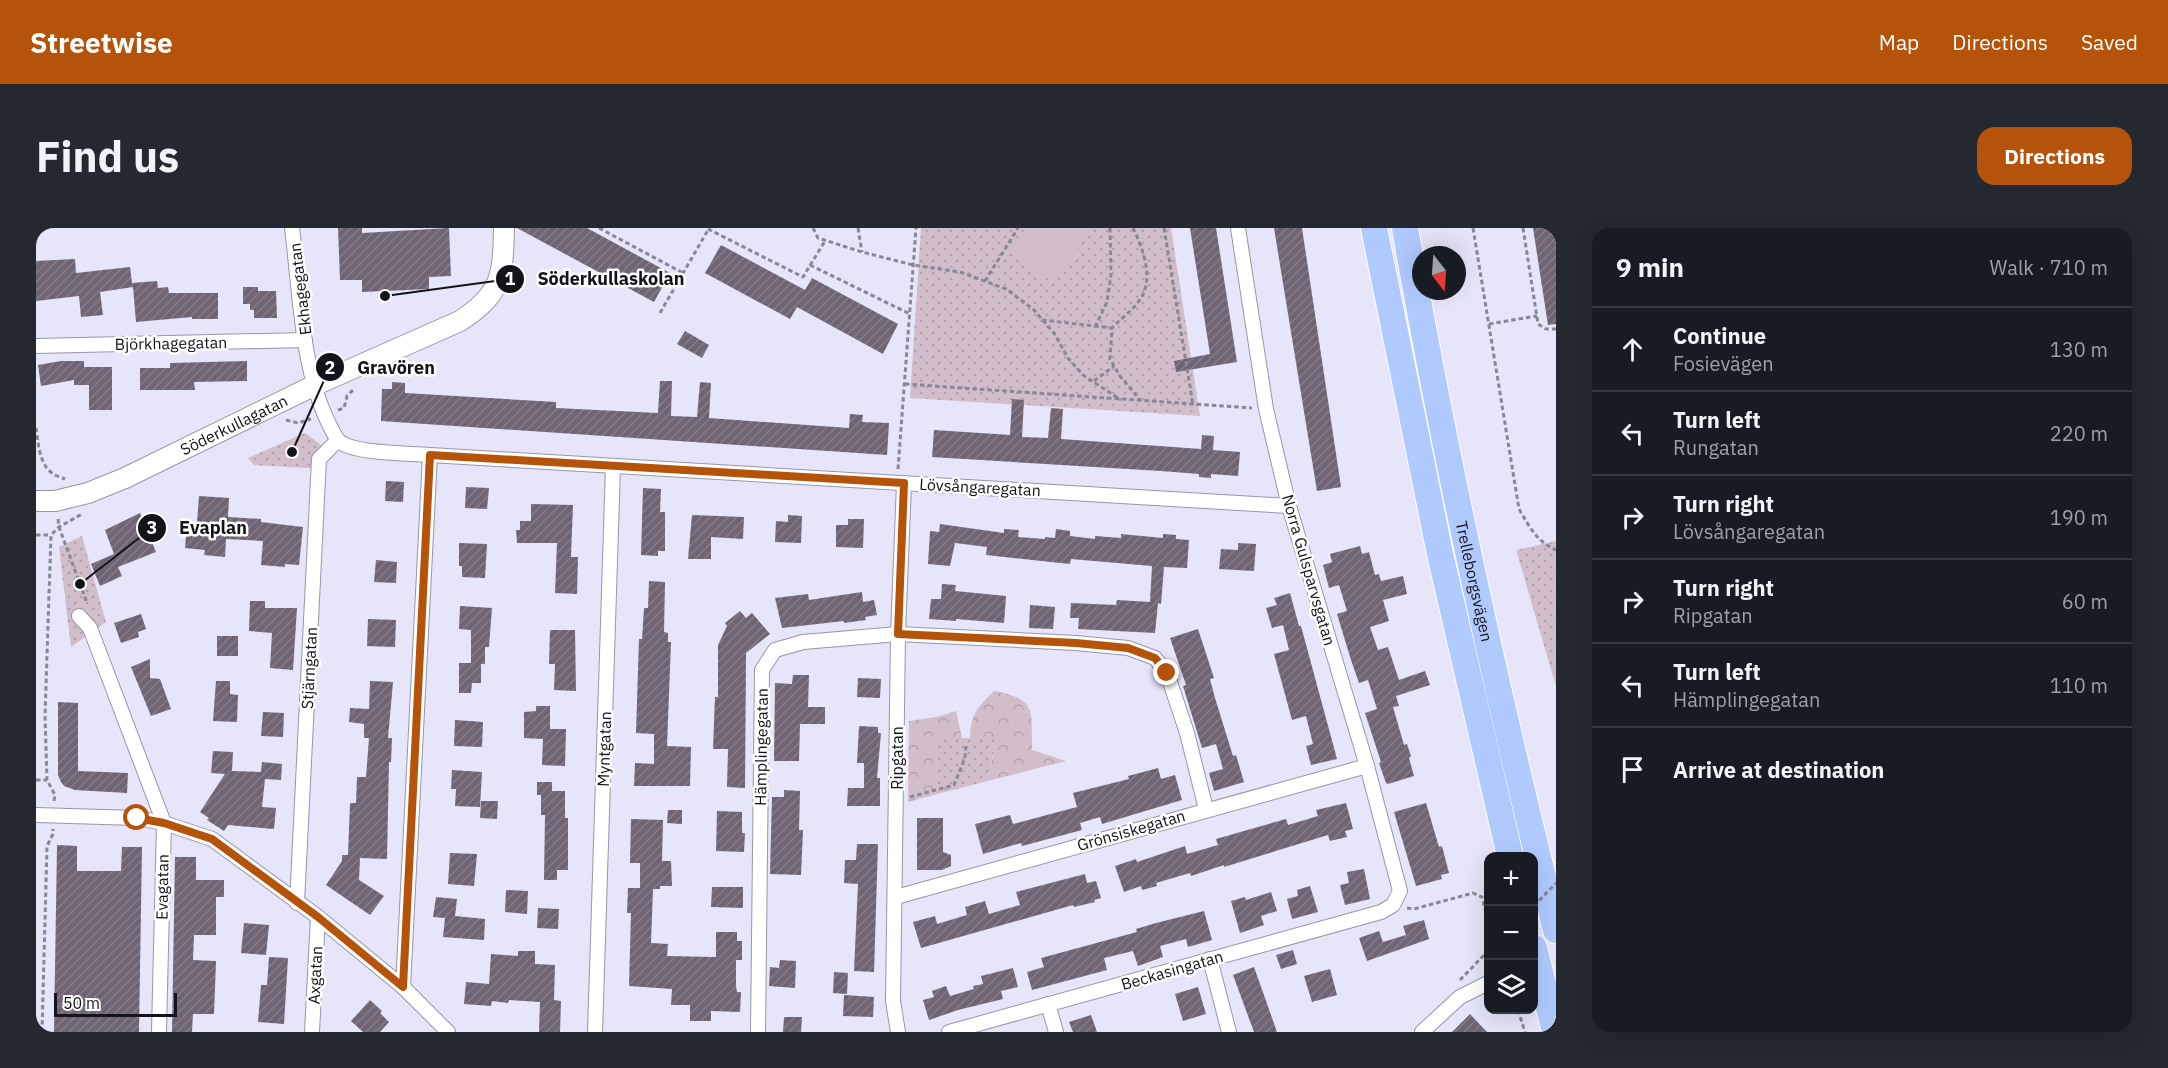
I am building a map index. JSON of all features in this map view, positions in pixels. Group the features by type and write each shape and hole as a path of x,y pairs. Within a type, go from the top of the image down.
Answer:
{"highway":[{"name":"Trelleborgsvägen","path":"1374,228 1440,554 1509,852"},
{"name":"Trelleborgsvägen","path":"1405,228 1442,428 1483,628 1556,930"},
{"path":"1536,960 1556,1032"}],"street":[{"name":"Ekhagegatan","path":"292,228 305,340 313,386"},
{"name":"Söderkullagatan","path":"46,501 88,493 125,478 313,386 460,321 477,310 495,287 503,268 504,228"},
{"name":"Norra Gulsparvsgatan","path":"1238,228 1266,409 1289,506 1367,766 1400,891 1393,905"},
{"name":"Björkhagegatan","path":"36,346 305,340"},
{"path":"313,386 338,440"},
{"name":"Lövsångaregatan","path":"338,440 353,449 430,455 1289,506"},
{"name":"Stjärngatan","path":"297,903 319,459 338,440"},
{"path":"403,987 430,455"},
{"name":"Myntgatan","path":"595,1032 613,466"},
{"name":"Ripgatan","path":"898,1032 893,1001 901,483"},
{"name":"Evagatan","path":"79,616 90,628 164,823 159,1032"},
{"name":"Hämplingegatan","path":"758,1032 762,670 775,650 803,642 898,634 1128,648 1155,658 1167,673 1187,733 1206,809"},
{"name":"Grönsiskegatan","path":"896,897 1367,766"},
{"path":"36,815 137,818 164,823 212,839 318,917 403,987 448,1032"},
{"name":"Beckasingatan","path":"949,1032 1381,912 1393,905"},
{"name":"Axgatan","path":"312,1032 318,917"},
{"path":"1210,960 1229,1032"},
{"path":"1422,1032 1460,997 1484,985"},
{"path":"1048,1004 1056,1032"}],"path":[{"path":"599,228 683,273"},
{"path":"813,228 818,238 862,252 914,265 960,272 1006,289 1033,309 1054,333 1068,358 1083,375 1122,399"},
{"path":"858,228 862,252"},
{"path":"901,483 905,384 916,228"},
{"path":"985,281 1018,228"},
{"path":"1095,327 1107,302 1111,275 1110,228"},
{"path":"1132,228 1141,244 1146,282 1140,300 1112,328 1110,359 1141,401"},
{"path":"1164,228 1193,405"},
{"path":"1473,228 1520,509 1532,533 1548,547 1556,550"},
{"path":"1523,228 1538,324 1546,329 1556,330"},
{"path":"660,313 708,229 802,277 825,240"},
{"path":"810,266 910,314"},
{"path":"1489,324 1537,316"},
{"path":"1042,320 1112,328"},
{"path":"1094,382 1114,366"},
{"path":"276,422 286,420 298,423 344,408 346,396 360,384"},
{"path":"905,384 1266,409"},
{"path":"36,428 44,463 51,473 66,480"},
{"path":"51,473 46,501 59,527 89,609 79,616"},
{"path":"42,1032 46,846 53,834 55,795 47,780 45,716 51,535 59,527 82,514"},
{"path":"36,535 51,535"},
{"path":"896,807 911,796 954,784 965,758 966,746"},
{"path":"36,780 47,780"},
{"path":"1538,901 1556,884"},
{"path":"1393,905 1414,909 1473,893 1482,897 1484,906"},
{"path":"1519,1014 1525,1032"}],"green space":[{"path":"921,228 1171,228 1200,416 910,398"},
{"path":"1026,228 1092,228 1054,283 1009,252"},
{"path":"305,433 321,445 326,469 254,465 248,458"},
{"path":"82,536 106,622 71,647 59,547"},
{"path":"1556,541 1556,686 1516,550"},
{"path":"994,691 1018,698 1029,709 1032,725 1032,750 1066,761 988,781 996,738 970,738 976,711"},
{"path":"956,711 962,738 938,738 937,794 908,802 909,721"},
{"path":"938,738 996,738 988,781 937,794"}],"building":[{"path":"338,228 362,228 362,233 449,228 451,276 429,277 429,289 362,292 362,280 340,280"},
{"path":"517,228 587,228 670,273 654,302"},
{"path":"1190,228 1216,228 1237,362 1176,372 1174,361 1210,354"},
{"path":"1274,228 1302,228 1341,487 1317,491"},
{"path":"1533,228 1556,228 1556,324 1548,325"},
{"path":"721,245 805,290 812,278 898,324 883,354 797,307 790,319 705,273"},
{"path":"75,259 76,273 130,267 132,283 157,281 158,288 168,287 169,293 218,293 218,319 192,319 192,317 136,322 133,287 100,292 103,315 81,317 79,296 36,301 36,261"},
{"path":"243,287 258,287 258,291 276,291 277,318 254,318 254,310 250,310 250,304 243,304"},
{"path":"685,331 709,345 702,358 677,344"},
{"path":"61,361 84,361 84,367 112,367 112,410 89,410 89,385 74,385 74,380 41,386 38,365"},
{"path":"247,361 247,381 194,382 195,390 140,390 140,368 170,368 170,363"},
{"path":"660,381 672,381 671,416 697,417 700,382 711,383 709,418 849,428 850,414 863,415 862,422 889,423 887,455 381,421 382,389 392,389 392,382 405,383 405,393 556,402 556,408 658,413"},
{"path":"1012,399 1024,400 1022,437 1048,438 1051,408 1063,409 1061,439 1201,449 1202,435 1214,436 1213,450 1240,452 1238,476 1211,474 1211,478 1199,477 1199,474 1161,471 932,457 934,430 1010,435"},
{"path":"386,481 404,482 403,502 385,501"},
{"path":"466,487 489,488 487,509 465,508"},
{"path":"643,488 661,489 660,512 665,512 665,551 658,551 658,556 641,555"},
{"path":"199,496 229,498 228,517 261,519 261,522 303,527 299,565 285,564 285,567 261,565 263,541 226,539 225,557 204,555 205,550 185,548 186,536 196,536"},
{"path":"531,504 573,505 571,557 578,557 577,594 555,593 557,543 517,543 516,530 520,530 520,521 531,521"},
{"path":"140,513 156,552 118,567 122,576 100,586 91,564 114,554 105,530"},
{"path":"692,515 744,517 743,539 711,537 711,559 688,559"},
{"path":"788,515 802,516 801,543 775,542 776,521 788,522"},
{"path":"848,519 864,519 863,548 836,547 836,525 848,525"},
{"path":"940,524 1004,533 1004,529 1019,530 1018,537 1045,539 1045,537 1055,538 1056,529 1070,531 1070,536 1095,539 1095,536 1121,538 1121,534 1163,538 1163,534 1176,535 1176,539 1189,540 1187,568 1164,567 1161,604 1158,603 1155,633 1078,629 1079,618 1070,618 1071,603 1116,605 1117,600 1150,602 1152,566 1071,559 1070,564 986,555 987,547 955,543 950,566 928,564 930,531 939,532"},
{"path":"459,543 487,544 485,578 462,577 462,566 459,566"},
{"path":"1238,543 1256,544 1254,571 1219,569 1221,549 1238,550"},
{"path":"1360,546 1362,554 1369,552 1375,575 1379,574 1381,581 1403,576 1407,594 1383,600 1389,621 1370,627 1378,650 1388,647 1399,680 1425,671 1430,685 1396,696 1399,706 1393,707 1404,745 1407,744 1411,756 1409,758 1414,776 1388,784 1379,763 1381,762 1365,713 1377,709 1368,680 1359,683 1351,660 1337,614 1347,611 1339,585 1329,588 1323,565 1332,562 1330,554"},
{"path":"376,560 397,562 396,583 374,582"},
{"path":"649,581 665,582 664,632 668,633 668,642 671,642 667,746 691,747 690,786 634,786 635,763 654,764 654,734 636,733 639,639 642,639 644,608 648,608"},
{"path":"942,584 956,585 955,591 1006,596 1004,623 929,619 931,599 941,599"},
{"path":"862,592 863,602 874,600 877,615 865,617 866,620 782,628 775,598 808,594 809,600"},
{"path":"1290,593 1337,759 1311,765 1306,746 1313,744 1306,716 1292,720 1274,654 1289,650 1283,625 1272,628 1266,608 1277,605 1274,598"},
{"path":"250,601 265,601 265,608 297,608 293,670 270,668 272,633 249,631"},
{"path":"1030,605 1055,607 1053,629 1029,628"},
{"path":"460,606 492,608 489,647 485,647 485,664 481,664 481,683 472,683 471,693 459,693 459,663 471,663 471,630 459,629"},
{"path":"740,611 746,618 752,613 770,634 746,653 745,788 727,787 728,749 713,749 715,697 718,697 718,645 727,626 725,623"},
{"path":"141,614 146,629 138,632 139,637 121,643 114,623"},
{"path":"368,619 396,620 395,647 367,646"},
{"path":"1198,629 1214,678 1210,679 1215,698 1233,756 1236,755 1244,782 1214,791 1209,773 1223,769 1216,744 1202,748 1183,686 1186,685 1170,638"},
{"path":"550,630 575,630 576,691 554,690 555,664 549,664"},
{"path":"217,636 238,636 238,656 217,656"},
{"path":"150,659 150,678 160,679 171,709 151,716 131,667"},
{"path":"793,675 809,675 808,707 825,707 825,724 800,724 799,761 774,761 775,683 792,684"},
{"path":"858,678 881,679 880,698 857,697"},
{"path":"216,681 230,681 230,694 238,695 237,722 213,721"},
{"path":"370,681 393,682 388,738 392,738 391,762 389,762 387,859 360,858 359,880 384,896 370,915 326,885 342,861 342,855 348,855 350,803 356,803 357,777 366,777 369,738 364,738 364,724 349,722 350,708 369,709"},
{"path":"58,702 78,703 78,771 128,773 127,793 75,790 64,786 58,775"},
{"path":"536,706 550,706 550,729 566,729 565,766 542,765 543,739 524,738 524,712 536,711"},
{"path":"263,712 284,713 283,737 261,736"},
{"path":"455,720 483,722 482,747 454,746"},
{"path":"859,726 878,727 878,733 881,733 877,778 880,778 880,806 847,806 848,788 864,788 864,763 857,763"},
{"path":"213,751 233,752 232,771 261,772 262,762 282,764 281,780 265,779 262,807 276,808 274,829 228,825 224,831 207,820 209,818 200,812 225,774 211,773"},
{"path":"1158,768 1161,779 1175,775 1182,800 1102,824 1100,817 1080,823 1082,830 983,854 975,824 1010,815 1013,824 1077,807 1073,793 1129,779 1128,776"},
{"path":"452,770 482,772 480,807 455,806 456,789 451,789"},
{"path":"537,782 552,782 552,791 565,791 565,818 568,818 568,870 557,870 557,880 544,880 545,815 541,815 541,795 537,795"},
{"path":"784,790 800,791 799,830 803,830 801,875 770,874 772,797 784,797"},
{"path":"481,801 498,801 497,819 480,818"},
{"path":"1346,803 1353,829 1345,831 1347,837 1330,841 1328,835 1224,867 1224,865 1191,876 1190,873 1156,883 1157,886 1142,890 1141,886 1124,892 1115,866 1136,859 1137,862 1185,846 1187,854 1218,845 1216,839 1286,819 1288,825 1318,816 1316,810"},
{"path":"1426,803 1449,873 1441,875 1442,879 1416,886 1394,812"},
{"path":"668,810 682,810 682,824 667,823"},
{"path":"717,811 742,812 742,833 745,833 744,852 716,851"},
{"path":"917,818 943,818 943,852 951,855 951,866 942,870 917,870"},
{"path":"631,819 663,820 662,861 671,861 672,886 660,886 660,889 653,889 651,943 668,944 667,956 716,957 716,932 737,932 737,941 742,941 742,960 736,960 736,986 737,992 741,992 740,1012 711,1011 711,1021 690,1021 690,1005 671,1005 672,989 629,986 631,913 627,913 628,888 640,888 640,863 630,863"},
{"path":"857,844 878,844 874,972 854,971 858,884 844,883 845,860 856,860"},
{"path":"57,845 77,846 77,871 121,871 122,847 142,847 139,1032 54,1032"},
{"path":"450,853 477,854 474,886 448,884"},
{"path":"175,857 196,857 196,880 224,880 224,897 216,897 216,935 194,935 193,960 216,961 214,1014 193,1014 192,1032 172,1032"},
{"path":"1364,869 1370,899 1345,905 1340,885 1349,883 1347,872"},
{"path":"1085,874 1087,883 1096,881 1101,898 1094,900 1095,902 1074,907 1073,905 921,948 913,922 935,916 937,924 967,915 965,907 985,901 989,914 1020,905 1016,892"},
{"path":"1310,886 1318,912 1292,919 1287,899 1298,896 1297,890"},
{"path":"712,887 743,887 743,908 711,907"},
{"path":"506,890 528,891 527,914 505,912"},
{"path":"1271,892 1277,911 1261,916 1264,925 1240,933 1231,901 1245,897 1246,900"},
{"path":"436,897 457,899 455,916 485,919 484,940 443,937 445,918 433,917"},
{"path":"538,908 559,909 558,929 537,928"},
{"path":"1204,911 1212,940 1188,947 1186,939 1160,946 1163,957 1138,966 1133,951 1104,958 1107,970 1032,990 1027,972 1044,967 1041,958"},
{"path":"1424,920 1429,939 1367,961 1359,938 1379,931 1383,942 1406,935 1403,926"},
{"path":"244,923 269,925 266,955 241,953"},
{"path":"1293,950 1297,964 1281,969 1276,955"},
{"path":"518,951 535,951 535,964 555,965 554,1000 561,1001 560,1032 539,1032 540,1002 509,1000 508,1003 492,1001 491,1006 464,1004 466,982 489,984 491,954 518,956"},
{"path":"269,957 288,958 284,1024 258,1022 261,985 267,985"},
{"path":"780,960 796,961 795,988 769,986 770,967 779,968"},
{"path":"1254,967 1277,1032 1254,1032 1233,975"},
{"path":"1013,968 1018,987 1001,991 1003,999 929,1020 923,1000 934,997 932,991 946,986 950,996 983,984 981,976"},
{"path":"1330,969 1337,995 1312,1002 1304,976"},
{"path":"834,972 848,973 847,994 833,993"},
{"path":"1198,987 1206,1014 1183,1021 1175,994"},
{"path":"844,995 874,997 873,1017 843,1016"},
{"path":"370,1000 382,1011 380,1013 389,1022 380,1032 363,1032 351,1021"},
{"path":"1470,1014 1487,1032 1452,1032"},
{"path":"1091,1015 1097,1032 1073,1032 1069,1022"},
{"path":"784,1017 802,1017 801,1032 783,1032"}],"place":[{"name":"Söderkullaskolan","path":"385,296"},
{"name":"Gravören","path":"292,452"},
{"name":"Evaplan","path":"80,584"}],"route":[{"path":"137,818 164,823 212,839 318,917 403,987 430,455 904,483 898,634 1076,643 1128,648 1155,658 1167,673"}]}
